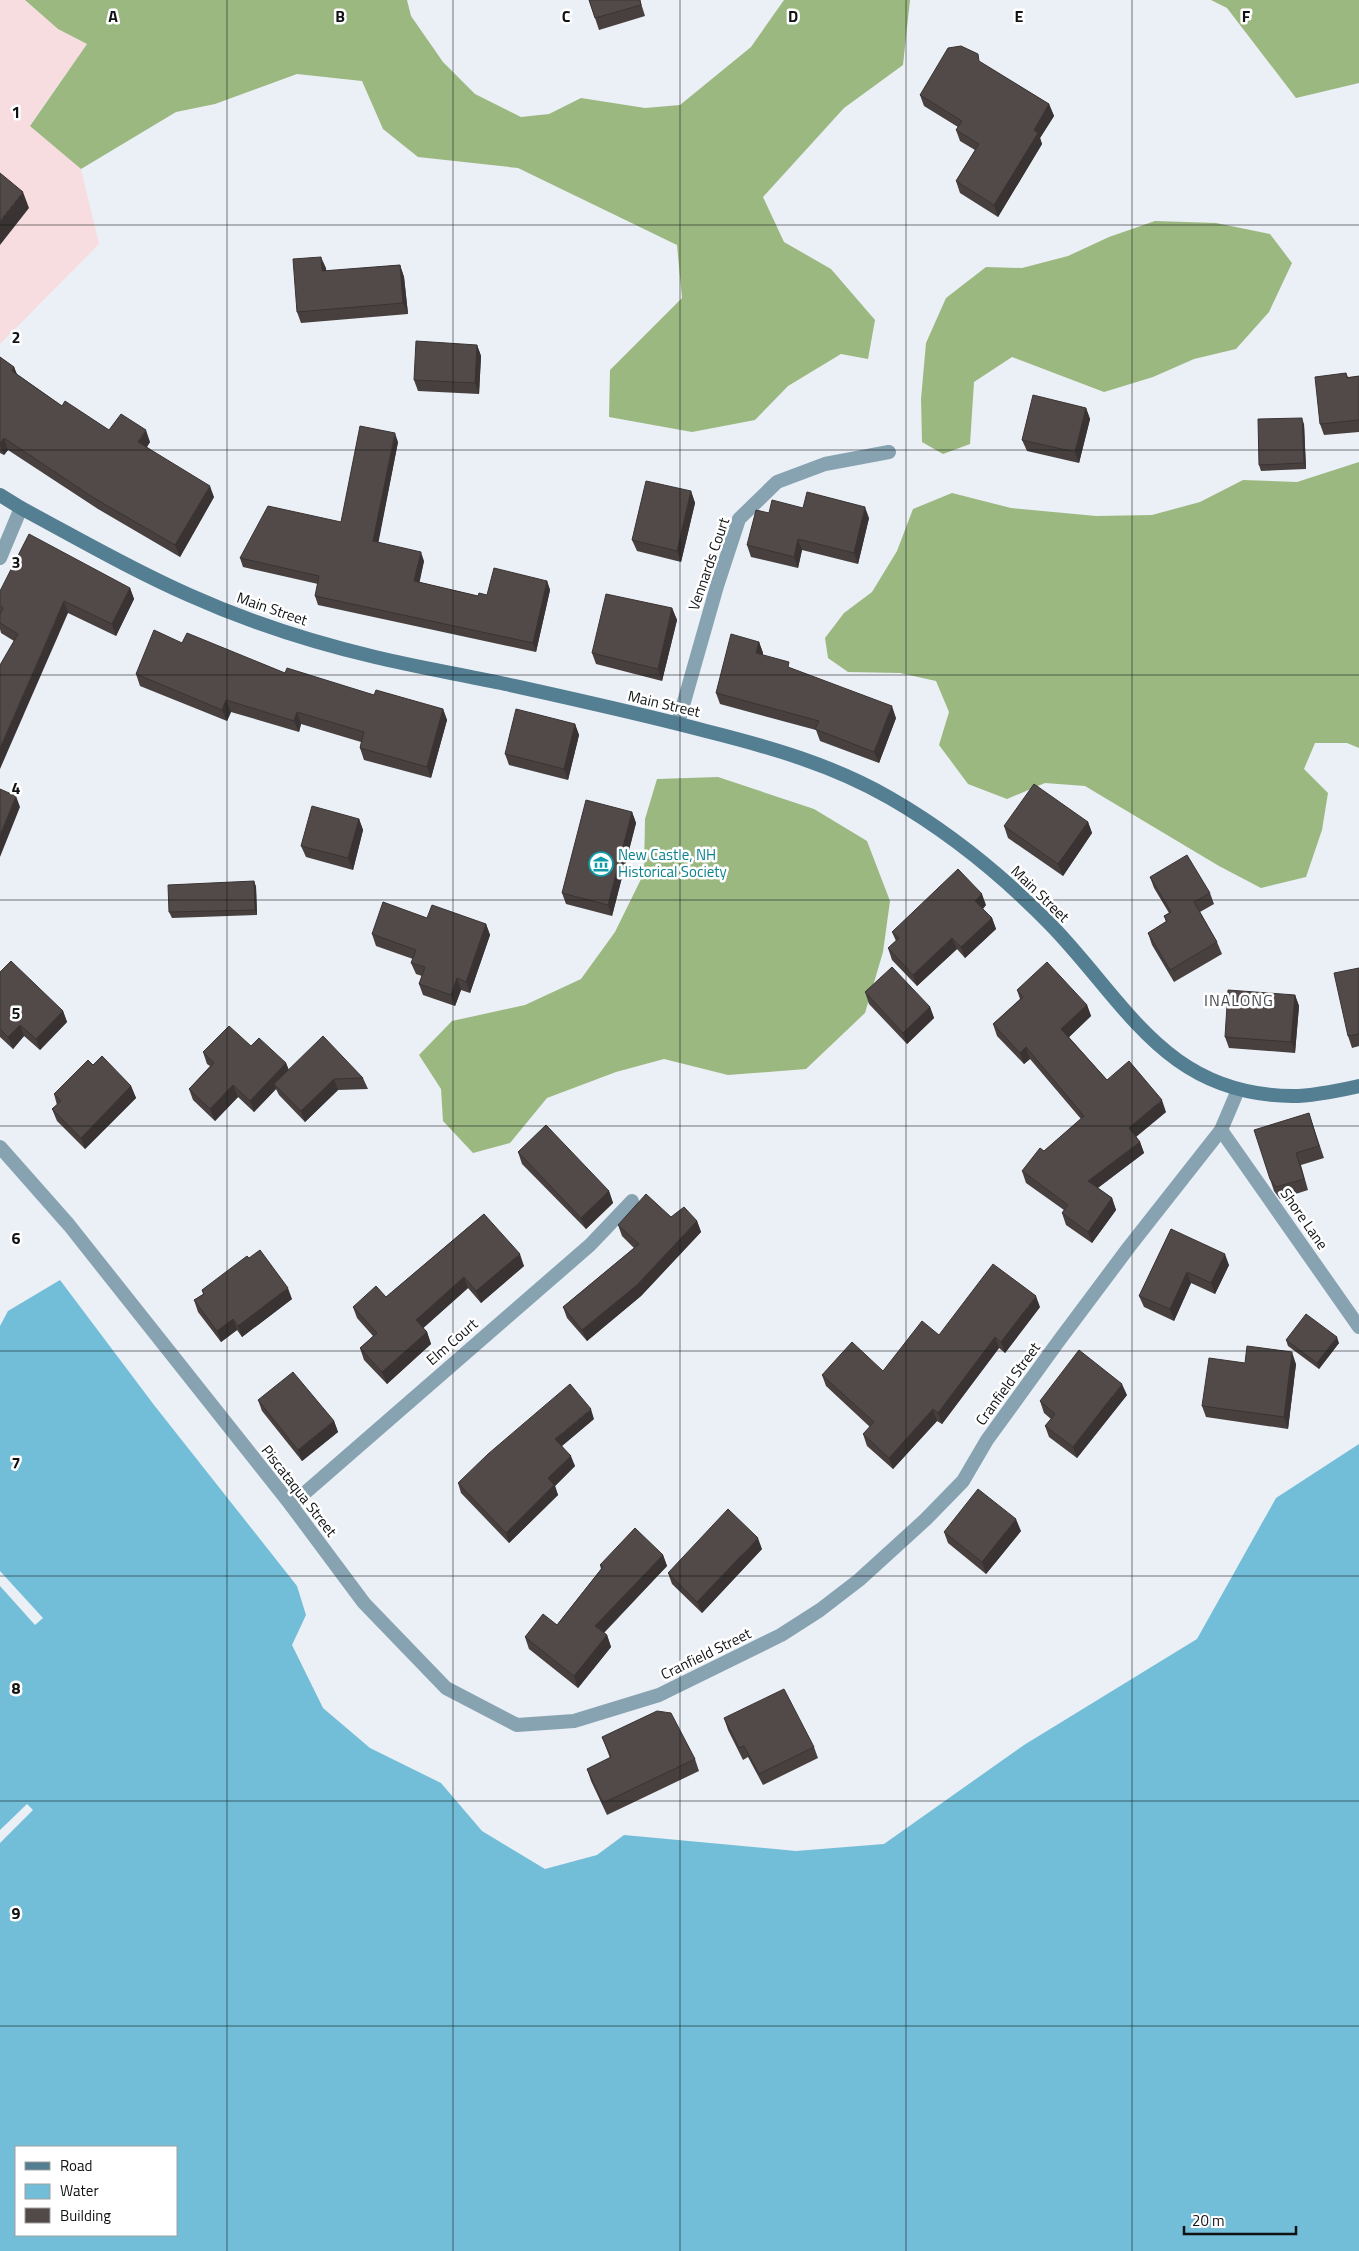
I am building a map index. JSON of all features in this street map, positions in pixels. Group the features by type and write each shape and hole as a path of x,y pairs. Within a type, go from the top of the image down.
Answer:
{"main road":[{"name":"Main Street","path":"0,495 21,508 186,594 285,632 375,657 678,723 768,747 839,771 890,798 937,828 986,864 1050,924 1135,1022 1165,1052 1209,1080 1238,1090"},
{"path":"1238,1090 1293,1096 1359,1086"}],"street":[{"name":"Vennards Court","path":"678,723 717,586 739,519 777,482 825,464 888,452"},
{"path":"0,558 21,508"},
{"name":"Cranfield Street","path":"643,1701 702,1675 781,1636 820,1610 859,1580 926,1519 963,1481 987,1440 1128,1247 1221,1130 1238,1090"},
{"name":"Shore Lane","path":"1221,1130 1359,1327"},
{"name":"Piscataqua Street","path":"0,1147 69,1225 291,1504 364,1604 446,1688 517,1725 574,1721 643,1701"},
{"name":"Elm Court","path":"291,1504 590,1245 632,1201"}],"shaded area":[{"path":"0,0 25,0 58,29 87,44 30,125 81,169 99,244 0,344"}],"green space":[{"path":"25,0 407,0 411,16 443,62 475,94 521,117 549,114 581,98 645,108 680,105 751,47 784,0 910,0 903,65 844,108 763,197 784,242 831,269 875,320 868,359 841,354 788,386 755,420 692,432 609,417 610,370 682,298 677,245 518,168 418,157 383,129 362,81 297,74 215,104 176,112 81,169 30,126 87,44 58,29"},
{"path":"1211,0 1359,0 1359,83 1296,98 1227,8"},
{"path":"1155,221 1216,223 1270,234 1292,263 1269,312 1236,349 1194,359 1153,377 1104,392 1012,357 974,382 970,444 943,454 922,442 921,399 926,343 946,298 986,267 1022,268 1068,256 1109,237"},
{"path":"1359,462 1359,748 1347,743 1315,743 1304,769 1328,793 1322,830 1306,877 1261,888 1219,866 1085,786 1045,783 1007,799 968,784 939,745 949,712 936,681 900,673 848,672 828,658 825,638 844,613 872,592 897,551 913,509 952,493 1011,508 1096,516 1152,515 1200,502 1243,480 1297,482"},
{"path":"718,777 814,809 867,841 890,901 883,952 865,1013 806,1069 728,1075 664,1059 616,1072 547,1098 510,1143 473,1153 443,1121 441,1089 419,1055 452,1021 525,1005 581,979 615,932 644,873 645,819 657,779"}],"water":[{"path":"60,1280 154,1405 297,1586 306,1615 292,1645 323,1708 370,1748 441,1783 482,1831 545,1869 597,1855 624,1835 796,1851 884,1844 1024,1745 1197,1639 1276,1498 1359,1444 1359,2251 0,2251 0,1326 8,1311"}],"pier":[{"path":"0,1571 43,1618 35,1625 0,1586"},
{"path":"27,1804 33,1810 0,1843 0,1830"}],"building":[{"path":"589,0 640,0 641,5 595,18"},
{"path":"961,46 978,54 979,61 1049,104 1034,130 1038,133 994,205 956,181 979,144 956,130 962,121 920,95 948,48"},
{"path":"0,173 23,192 0,221"},
{"path":"321,257 322,271 400,265 403,303 297,312 293,259"},
{"path":"416,341 477,345 475,383 414,380"},
{"path":"0,357 14,367 12,371 62,406 65,401 109,430 121,414 146,430 138,442 210,486 175,545 94,498 4,438 0,443"},
{"path":"1346,373 1347,378 1359,376 1359,420 1320,424 1315,377"},
{"path":"1033,395 1086,408 1075,452 1022,440"},
{"path":"1302,418 1304,463 1259,465 1258,419"},
{"path":"360,426 395,433 373,541 421,552 414,581 478,596 479,593 487,595 494,568 547,581 533,643 315,596 319,576 240,558 268,506 341,522"},
{"path":"646,481 691,491 677,551 632,540"},
{"path":"807,492 865,507 854,553 798,539 794,557 747,545 756,510 769,513 772,500 803,508"},
{"path":"29,534 130,588 112,624 64,601 0,748 0,665 18,634 0,623 0,614 3,608 0,606 0,591"},
{"path":"606,594 672,608 658,669 592,653"},
{"path":"154,630 182,643 187,633 285,673 287,668 374,695 376,690 443,709 427,767 360,748 364,732 297,712 294,721 226,700 222,710 136,674"},
{"path":"731,634 759,642 756,653 789,662 788,667 892,706 874,752 815,729 819,721 716,693"},
{"path":"516,709 575,724 564,769 505,754"},
{"path":"1034,784 1088,822 1058,864 1004,826"},
{"path":"0,789 16,796 0,835"},
{"name":"New Castle, NH Historical Society","path":"586,800 632,812 608,905 562,893"},
{"path":"312,806 359,819 348,858 301,846"},
{"path":"1187,855 1210,893 1194,902 1217,942 1170,970 1148,933 1167,921 1164,916 1171,912 1150,877"},
{"path":"958,869 982,894 975,901 992,918 961,947 952,938 913,975 888,948 899,938 892,932"},
{"path":"254,881 255,910 169,912 168,885"},
{"path":"383,902 427,918 432,905 486,924 466,982 457,978 451,995 419,984 425,967 411,963 416,950 372,934"},
{"path":"11,961 63,1011 36,1039 20,1025 8,1037 0,1029 0,972"},
{"path":"1047,962 1087,1005 1061,1029 1107,1080 1129,1061 1162,1100 1129,1128 1140,1142 1088,1181 1112,1198 1088,1232 1062,1213 1068,1205 1022,1171 1040,1148 1044,1151 1084,1116 1026,1047 1020,1053 993,1024 1023,997 1017,990"},
{"path":"892,967 930,1007 903,1033 865,992"},
{"path":"1359,968 1359,1034 1348,1036 1334,973"},
{"path":"1228,990 1295,995 1291,1042 1225,1037"},
{"path":"229,1026 251,1046 259,1038 286,1063 250,1101 233,1085 210,1109 189,1089 214,1063 203,1052"},
{"path":"323,1036 363,1078 334,1079 301,1111 274,1084"},
{"path":"102,1056 131,1086 81,1138 52,1109 61,1101 54,1094 88,1060 93,1065"},
{"path":"1309,1113 1319,1146 1296,1153 1304,1179 1276,1187 1270,1179 1254,1130"},
{"path":"546,1125 609,1191 581,1218 518,1152"},
{"path":"646,1194 671,1217 684,1207 697,1221 637,1285 582,1330 563,1307 639,1244 618,1225"},
{"path":"484,1214 520,1254 476,1291 464,1277 416,1320 427,1332 382,1372 360,1348 377,1333 353,1307 376,1286 386,1297"},
{"path":"1171,1229 1225,1254 1211,1283 1187,1272 1170,1309 1139,1296"},
{"path":"260,1250 288,1288 238,1326 233,1319 217,1331 194,1300 204,1294 202,1290 247,1256 249,1258"},
{"path":"993,1264 1036,1296 1001,1342 995,1337 938,1413 933,1409 889,1458 863,1434 874,1422 822,1375 852,1342 883,1371 922,1321 939,1335"},
{"path":"1306,1314 1337,1337 1317,1363 1286,1340"},
{"path":"1247,1346 1292,1352 1284,1417 1202,1406 1209,1358 1245,1363"},
{"path":"1079,1350 1122,1384 1073,1447 1045,1426 1055,1414 1040,1401"},
{"path":"293,1372 334,1421 298,1450 258,1400"},
{"path":"570,1384 591,1409 555,1439 571,1456 548,1478 554,1485 506,1533 458,1483 488,1454"},
{"path":"978,1489 1016,1519 982,1562 944,1532"},
{"path":"728,1509 758,1538 697,1602 668,1573"},
{"path":"635,1528 663,1555 595,1626 607,1635 574,1676 525,1637 543,1614 557,1625 603,1567 600,1565"},
{"path":"784,1689 814,1747 759,1774 744,1746 739,1748 724,1718"},
{"path":"657,1711 671,1713 695,1759 603,1803 587,1769 611,1757 602,1737"}],"place":[{"name":"New Castle, NH Historical Society","path":"601,864"}],"district":[{"name":"INALONG","path":"1239,1000"}]}
